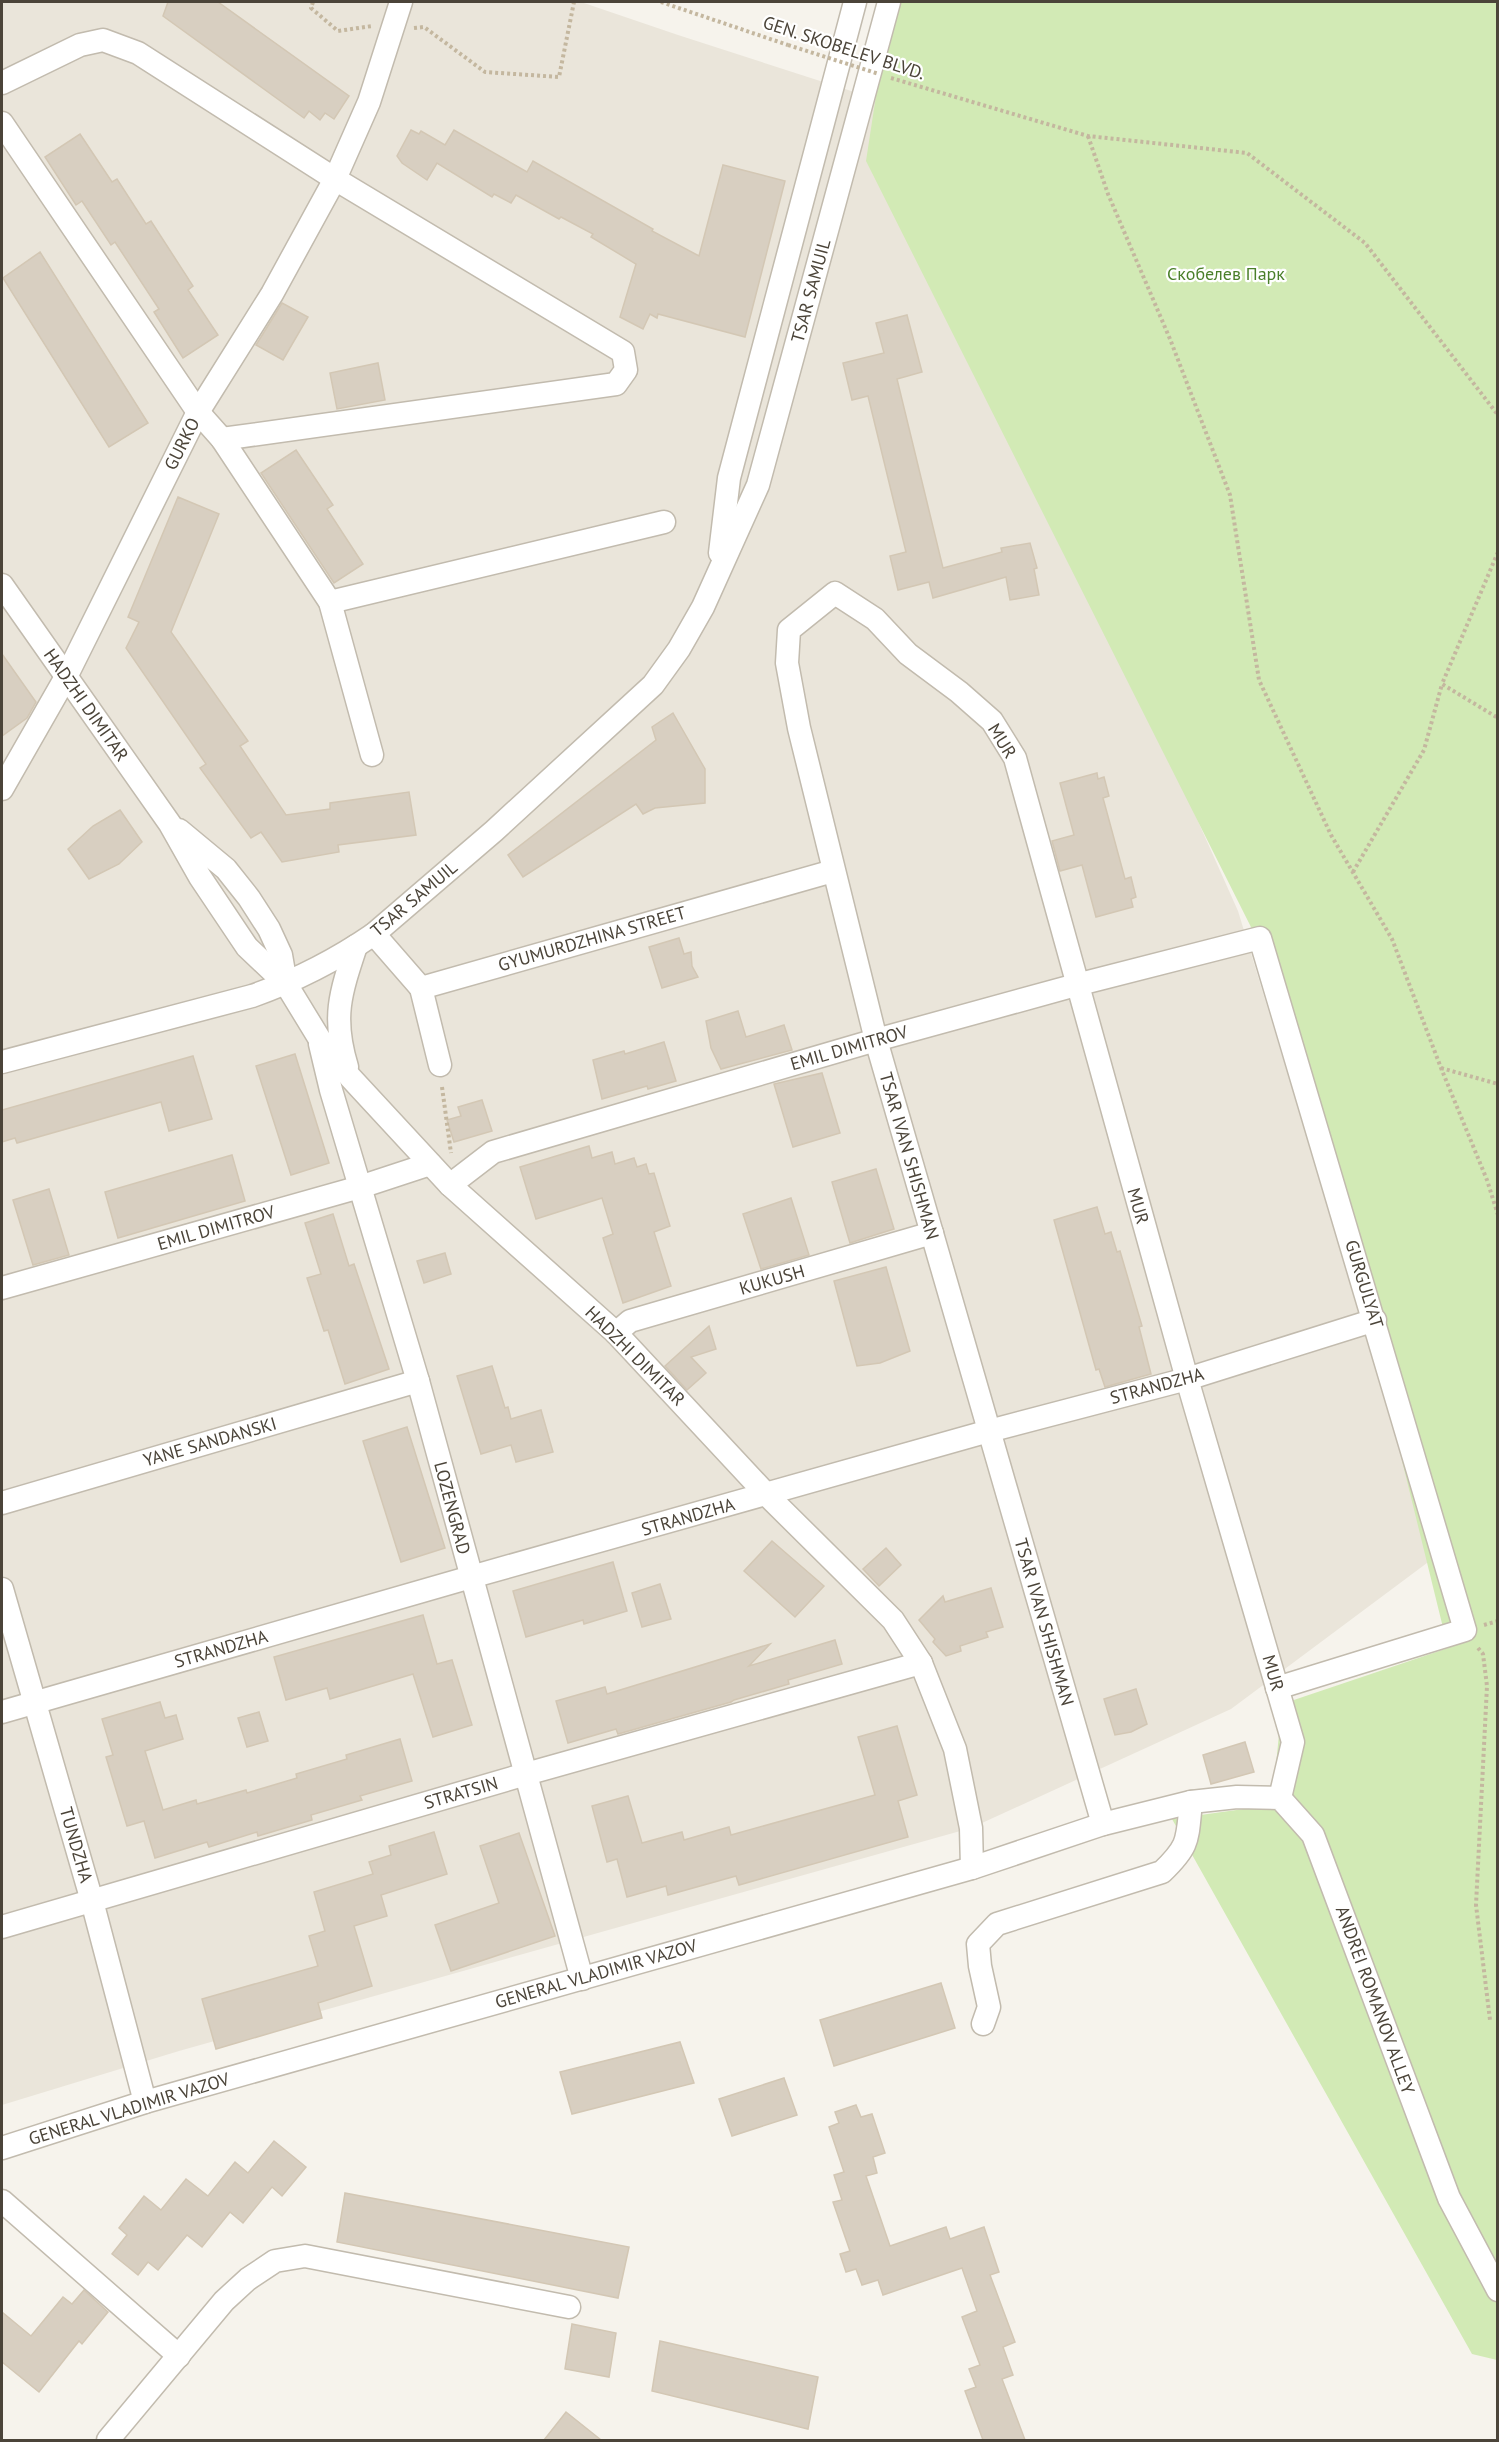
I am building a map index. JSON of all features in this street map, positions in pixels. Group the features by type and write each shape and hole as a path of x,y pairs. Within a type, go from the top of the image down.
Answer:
{"street":[{"name":"GURKO","path":"2,789 66,677 198,412 272,294 335,179 369,102 401,2"},
{"name":"TSAR SAMUIL","path":"717,575 729,478 855,2"},
{"name":"TSAR SAMUIL","path":"2,1062 252,996 286,984 365,940 494,831 653,685 679,649 703,607 758,485 889,2"},
{"path":"2,83 80,45 103,40 138,53 335,179 623,352 626,370 616,384 222,439"},
{"path":"2,123 198,412 222,439 330,602 372,755"},
{"path":"330,602 664,522"},
{"name":"HADZHI DIMITAR","path":"2,585 170,824 200,877 247,947 286,984 319,1038 350,1077 430,1164 616,1333 767,1495 893,1620 921,1663 955,1749 971,1828 972,1868"},
{"name":"TSAR IVAN SHISHMAN","path":"908,654 875,619 835,593 789,630 787,663 797,717 876,1040 1103,1824"},
{"name":"MUR","path":"908,654 959,692 992,721 1015,758 1076,985 1187,1378 1293,1742 1280,1798"},
{"name":"GYUMURDZHINA STREET","path":"421,988 833,871"},
{"name":"EMIL DIMITROV","path":"453,1183 493,1152 876,1040 1076,985 1260,938"},
{"name":"GURGULYAT","path":"1260,938 1465,1630"},
{"path":"350,1077 338,1029 342,991 365,940 421,988 440,1065"},
{"name":"LOZENGRAD","path":"319,1038 331,1090 418,1381 582,1978"},
{"name":"EMIL DIMITROV","path":"2,1288 360,1187 430,1164"},
{"name":"KUKUSH","path":"616,1333 630,1321 932,1233"},
{"name":"STRANDZHA","path":"2,1712 471,1577 989,1431 1187,1378 1375,1320"},
{"name":"YANE SANDANSKI","path":"2,1503 418,1381"},
{"name":"TUNDZHA","path":"2,1589 92,1901 145,2102"},
{"path":"1277,1688 1465,1630"},
{"name":"STRATSIN","path":"2,1927 526,1774 921,1663"},
{"path":"983,2024 989,2007 980,1966 978,1944 997,1924 1162,1872 1181,1854 1187,1840 1191,1803 1238,1797 1280,1798"},
{"name":"ANDREI ROMANOV ALLEY","path":"1280,1798 1313,1834 1449,2198 1497,2290"},
{"name":"GENERAL VLADIMIR VAZOV","path":"2,2148 145,2102 972,1868 1103,1824 1191,1803"},
{"path":"2,2201 179,2356"},
{"path":"108,2440 224,2301 248,2279 275,2261 305,2256 569,2307"}],"path":[{"path":"313,2 311,8 338,31 381,25 393,30 424,27 485,72 559,77 574,2"},
{"name":"GEN. SKOBELEV BLVD.","path":"661,2 879,74 1088,136 1247,153 1365,243 1497,415"},
{"path":"1088,136 1108,194 1170,339 1230,495 1259,680 1330,835 1392,939 1487,1180 1497,1215"},
{"path":"1353,872 1424,750 1442,684 1497,552"},
{"path":"1442,684 1497,718"},
{"path":"440,1065 453,1183"},
{"path":"1441,1068 1497,1084"},
{"path":"1490,2020 1476,1905 1487,1686 1483,1654 1465,1630 1497,1622"}],"shaded area":[{"path":"2,2 581,2 876,99 1238,911 1435,1557 1231,1709 971,1828 179,2051 2,2105"}],"green space":[{"name":"Скобелев Парк","path":"893,2 1497,2 1497,2360 1472,2354 1172,1819 1272,1805 1282,1704 1448,1648 1365,1310 1259,943 866,161 887,24"}],"building":[{"path":"168,2 218,2 349,96 334,119 325,113 320,120 309,111 304,118 163,16"},
{"path":"411,130 419,134 421,131 445,145 454,130 527,172 533,161 699,256 723,165 785,181 745,337 658,314 657,318 650,314 643,329 620,317 636,264 591,237 593,234 561,217 559,219 516,195 511,203 494,194 492,197 437,163 427,180 402,163 397,156"},
{"path":"80,134 112,182 117,179 146,224 151,221 193,286 188,290 218,335 183,358 154,312 159,309 115,242 111,245 82,201 76,205 45,157"},
{"path":"40,252 148,423 109,447 3,278"},
{"path":"282,303 308,317 283,360 256,345"},
{"path":"907,315 922,372 897,379 943,568 1002,552 1001,548 1030,543 1037,568 1034,569 1039,595 1010,600 1006,577 933,598 929,582 898,590 890,556 906,552 868,396 852,400 843,363 884,353 876,323"},
{"path":"378,363 385,400 337,409 330,373"},
{"path":"296,450 333,505 327,509 363,564 334,583 261,473"},
{"path":"178,497 219,514 171,632 248,741 240,746 286,815 330,809 330,803 409,792 416,835 338,845 339,852 282,862 261,832 251,838 200,768 206,764 126,648 139,622 128,617"},
{"path":"2,654 36,702 27,718 2,736"},
{"path":"673,713 705,769 705,803 655,808 643,814 636,804 523,877 508,855 656,740 652,727"},
{"path":"1097,773 1098,779 1104,777 1109,796 1103,798 1125,879 1131,877 1136,897 1131,899 1133,907 1096,917 1082,865 1060,871 1052,841 1074,835 1060,783"},
{"path":"120,810 142,842 119,864 89,879 68,849 93,826"},
{"path":"679,938 684,954 691,952 692,966 698,977 662,988 649,947"},
{"path":"738,1011 746,1037 784,1025 792,1050 721,1069 711,1048 706,1021"},
{"path":"664,1042 676,1081 648,1089 647,1086 602,1099 593,1060 624,1051 625,1054"},
{"path":"295,1054 329,1163 291,1175 256,1066"},
{"path":"193,1056 212,1119 169,1131 161,1102 17,1143 15,1138 2,1142 2,1110"},
{"path":"822,1073 840,1133 793,1147 774,1084"},
{"path":"482,1100 492,1131 454,1142 447,1120 461,1116 458,1107"},
{"path":"589,1146 592,1158 612,1152 615,1164 634,1158 637,1167 646,1164 649,1174 654,1173 670,1226 654,1232 671,1286 623,1303 603,1238 613,1234 602,1198 536,1219 520,1167"},
{"path":"232,1155 245,1201 118,1238 105,1192"},
{"path":"876,1169 894,1229 850,1243 832,1182"},
{"path":"49,1189 69,1255 33,1265 13,1200"},
{"path":"791,1198 809,1255 761,1269 743,1214"},
{"path":"1097,1207 1105,1234 1111,1232 1117,1252 1120,1251 1142,1326 1139,1327 1151,1374 1105,1387 1099,1369 1096,1370 1054,1220"},
{"path":"333,1214 349,1266 354,1264 389,1369 345,1384 328,1330 324,1331 307,1278 321,1274 305,1223"},
{"path":"445,1253 451,1274 424,1283 417,1261"},
{"path":"886,1267 910,1351 880,1363 857,1366 834,1281"},
{"path":"709,1326 716,1349 691,1357 706,1373 687,1390 665,1366"},
{"path":"492,1366 505,1408 508,1407 511,1419 541,1410 553,1452 516,1462 511,1445 481,1454 457,1376"},
{"path":"407,1427 445,1548 401,1562 363,1441"},
{"path":"772,1541 824,1586 795,1617 744,1571"},
{"path":"886,1548 901,1565 879,1586 863,1569"},
{"path":"613,1562 627,1611 584,1624 583,1620 526,1637 513,1591"},
{"path":"660,1584 671,1619 642,1627 632,1593"},
{"path":"991,1588 1003,1627 986,1632 988,1637 960,1646 961,1651 946,1656 933,1642 935,1639 919,1620 943,1596 945,1602"},
{"path":"423,1615 437,1664 452,1660 472,1725 433,1737 413,1674 330,1699 327,1688 286,1700 274,1657"},
{"path":"835,1640 842,1664 788,1680 789,1684 731,1702 618,1734 616,1729 568,1743 556,1701 605,1687 607,1694 770,1644 749,1666"},
{"path":"1136,1689 1147,1724 1131,1732 1115,1735 1104,1699"},
{"path":"160,1702 165,1718 176,1715 183,1739 145,1751 163,1810 196,1800 197,1804 246,1790 247,1793 297,1778 296,1774 347,1759 346,1755 400,1739 412,1781 360,1796 362,1800 311,1815 312,1820 258,1836 257,1832 209,1847 207,1842 155,1858 144,1821 127,1826 106,1757 113,1755 102,1719"},
{"path":"259,1712 268,1741 247,1747 238,1718"},
{"path":"897,1726 917,1795 898,1801 908,1837 739,1885 736,1876 668,1895 666,1886 627,1897 617,1859 607,1862 592,1806 628,1796 642,1843 682,1832 684,1840 729,1827 731,1835 875,1795 858,1737"},
{"path":"1245,1742 1254,1772 1211,1784 1203,1755"},
{"path":"434,1832 447,1874 381,1895 387,1916 354,1926 372,1986 318,2003 322,2018 216,2049 202,1999 318,1966 309,1936 325,1931 314,1892 373,1874 369,1862 391,1855 389,1846"},
{"path":"519,1833 555,1936 451,1971 435,1925 499,1903 480,1846"},
{"path":"941,1983 955,2028 834,2066 820,2020"},
{"path":"680,2042 694,2083 572,2114 560,2072"},
{"path":"784,2078 797,2115 732,2136 719,2099"},
{"path":"856,2105 861,2117 872,2114 885,2153 873,2157 877,2173 866,2176 890,2246 946,2227 950,2239 984,2227 999,2272 990,2275 1015,2342 1003,2347 1013,2375 1002,2379 1025,2440 983,2440 965,2391 976,2387 969,2369 980,2365 962,2317 977,2311 962,2268 883,2295 878,2280 862,2285 856,2269 846,2272 840,2254 850,2251 833,2202 842,2200 834,2175 844,2172 829,2127 839,2123 835,2112"},
{"path":"274,2141 306,2167 282,2196 272,2187 243,2223 230,2212 202,2247 187,2235 158,2270 148,2262 138,2275 112,2254 127,2235 119,2228 144,2196 161,2210 186,2179 208,2196 235,2162 248,2173"},
{"path":"345,2193 629,2247 618,2298 337,2242"},
{"path":"84,2290 108,2312 82,2344 79,2341 39,2392 2,2362 2,2312 31,2336 63,2297 72,2304"},
{"path":"572,2324 616,2333 609,2377 565,2369"},
{"path":"660,2341 818,2377 808,2429 652,2391"},
{"path":"566,2412 601,2440 544,2440"}]}
